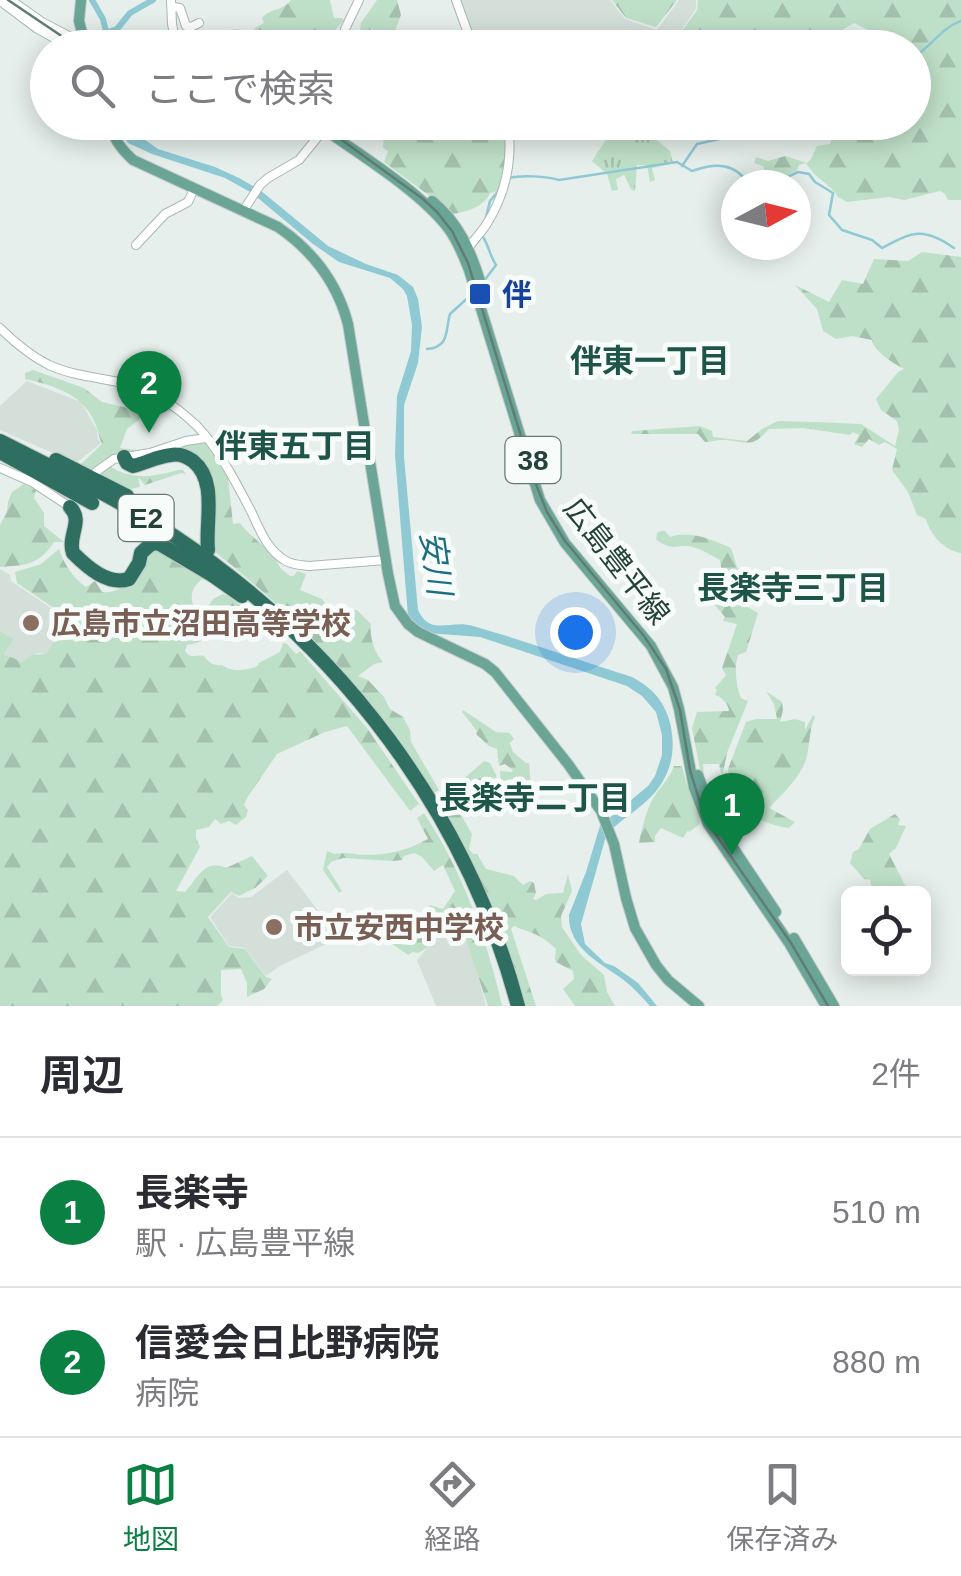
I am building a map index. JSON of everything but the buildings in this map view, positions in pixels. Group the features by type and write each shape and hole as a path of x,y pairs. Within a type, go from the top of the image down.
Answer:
{"highway":[{"path":"0,439 71,466 127,496"},
{"name":"E2","path":"0,439 172,534 209,560 334,670 367,708 420,783 452,839 496,941 514,1006"},
{"path":"0,451 92,503"},
{"name":"E2","path":"0,451 102,500 168,539 277,618"},
{"path":"124,457 134,468 182,461 197,467 208,495 206,540 201,545 254,589 277,618"},
{"path":"72,504 78,519 71,541 73,553 107,578 117,582 128,579 141,553 151,544 158,544 277,618"},
{"path":"72,504 79,517 72,540 78,556 106,572 118,574 132,570 132,561"}],"main road":[{"path":"80,30 82,0"},
{"path":"4,1 53,30"},
{"path":"115,140 133,160 278,228 299,242 324,271 339,297 350,337 392,595 404,620 418,632 496,672 568,764 606,819 635,928 668,980 699,1006"},
{"name":"広島豊平線","path":"346,140 433,210 466,251 537,474 554,515 671,666 685,705 700,783 714,820 801,949 834,1006"},
{"name":"広島豊平線","path":"466,251 540,500 564,543 660,660 679,708 691,775 704,815 826,1006"}],"street":[{"path":"345,30 359,0"},
{"path":"456,0 467,30"},
{"path":"173,30 172,4 180,8 186,26 198,23"},
{"path":"243,211 259,186 299,160 315,140"},
{"path":"466,251 501,197 508,172 509,140"},
{"path":"136,244 165,214 188,202 194,188"},
{"path":"0,328 50,365 134,386 184,414 206,438 265,539 284,560 309,566 386,560"},
{"path":"97,471 108,461 206,438"},
{"path":"0,468 72,504"}],"shaded area":[{"path":"459,0 610,0 625,19 657,30 471,30"},
{"path":"679,0 696,0 696,9 682,30 657,30"},
{"path":"27,381 81,402 101,443 76,463 0,430 0,406"},
{"name":"広島市立沼田高等学校","path":"0,569 61,615 64,631 46,654 38,653 22,662 4,654 14,639 0,631"},
{"name":"市立安西中学校","path":"287,870 339,938 266,976 245,948 229,946 210,917 232,893 239,898 251,897"},
{"path":"459,921 486,1006 436,1006 417,960 443,930"}],"green space":[{"path":"291,0 330,0 334,18 344,20 335,30 254,30 264,23 265,15"},
{"path":"377,0 397,0 401,15 397,30 360,30"},
{"path":"612,0 677,0 656,27 626,18"},
{"path":"698,0 961,0 961,200 948,200 940,191 904,200 889,197 847,202 806,163 797,170 765,170 754,163 756,157 768,161 785,156 807,163 817,146 830,144 831,140 931,140 931,30 868,30 854,23 842,30 683,30 697,10"},
{"path":"384,140 506,140 508,149 498,191 490,193 478,206 448,215 435,200 384,162 388,151 383,148"},
{"path":"606,140 657,140 670,151 673,163 652,168 655,180 650,182 647,165 637,165 635,191 624,175 616,179 618,190 612,191 607,174 592,161"},
{"path":"922,252 961,257 961,553 944,546 926,519 917,515 908,492 892,470 897,449 885,442 879,445 869,439 862,447 854,444 859,435 853,432 850,435 803,428 769,429 747,443 705,442 698,434 631,434 700,426 712,431 713,437 747,441 778,421 861,424 895,446 897,421 881,410 876,399 904,369 880,353 872,340 852,336 836,339 823,331 817,309 795,285 829,302 842,280 863,284 874,259 908,261"},
{"path":"33,370 84,388 102,402 140,411 141,418 127,429 120,448 152,452 108,465 134,475 178,470 186,474 145,485 138,477 140,487 126,490 78,467 102,444 92,417 68,394 25,379 25,373"},
{"path":"205,443 228,478 233,524 240,523 290,576 297,571 306,574 300,590 322,599 336,611 357,610 371,624 373,644 383,662 358,676 368,680 390,709 403,717 411,742 439,790 432,794 380,718 327,654 210,548 202,467 193,452 176,451 185,445"},
{"path":"24,484 36,490 34,498 44,513 44,526 64,542 54,542 30,563 0,567 0,525 12,492"},
{"path":"661,531 670,537 700,536 731,548 740,576 726,581 730,597 758,613 746,652 738,655 738,688 741,698 748,701 721,774 719,764 703,764 701,775 692,728 697,712 729,711 715,695 715,688 726,675 722,668 737,624 723,621 725,617 712,602 717,602 721,593 720,560 692,547 662,543 656,540"},
{"path":"154,547 217,585 202,579 195,587 192,600 198,614 202,615 213,599 223,594 259,620 239,619 187,645 187,654 204,656 214,664 238,670 256,667 280,652 283,643 296,654 300,651 367,728 419,804 410,811 347,726 277,754 247,798 246,817 236,825 229,821 221,824 215,819 209,827 196,830 200,847 176,891 185,892 207,868 226,868 252,856 268,876 239,896 231,892 208,917 229,947 245,949 266,977 272,979 264,989 247,997 241,969 221,970 223,1000 218,1006 0,1006 0,631 14,639 4,654 22,662 31,655 46,654 67,631 64,615 17,583 15,572 41,564 59,549 81,583 86,587 95,581 102,592 111,592 132,578"},
{"path":"766,691 782,702 780,722 805,722 805,730 815,717 801,770 769,808 795,822 789,828 729,808 728,769 746,722 777,719"},
{"path":"463,710 496,732 510,733 514,739 510,743 513,752 529,763 531,786 521,787 522,780 509,779 505,787 501,784 500,771 513,770 505,764 499,766 497,749 476,734"},
{"path":"484,761 490,763 497,777 477,787 457,808 472,834 469,849 486,869 514,876 523,885 534,883 536,900 546,894 563,893 568,874 572,891 561,916 562,927 581,955 604,975 615,1006 575,1006 563,989 574,979 573,971 556,962 556,949 545,940 514,926 511,929 536,1006 521,1006 434,805"},
{"path":"674,766 682,766 700,824 683,838 661,828 655,842 639,843 651,802"},
{"path":"424,813 472,906 502,1006 488,1006 459,919 441,929 427,948 418,953 408,955 388,941 405,945 404,934 390,928 407,921 408,931 419,929 430,905 443,909 455,891 443,865 434,871 414,853 393,861 343,858 327,867 342,891 339,893 323,870 327,851 383,854 428,839 417,818"},
{"path":"895,814 900,819 898,825 906,826 889,854 905,886 871,886 870,880 864,879 850,863 870,829"}],"water":[{"path":"126,140 145,140 158,149 239,178 260,190 328,246 398,275 413,287 422,327 418,363 404,405 404,457 418,610 435,625 473,626 632,677 656,696 667,715 673,747 669,768 651,797 606,836 581,924 585,944 605,963 638,983 657,1006 650,1006 579,945 569,915 600,826 655,776 662,755 656,712 627,686 480,637 427,633 413,625 408,616 395,455 397,396 411,351 412,325 403,289 390,278 339,262 252,193 225,178"}],"waterway":[{"name":"安川","path":"92,0 106,30"},
{"path":"114,30 130,13 153,0"},
{"path":"931,43 961,21"},
{"path":"682,166 697,144 715,140"},
{"path":"509,178 559,180 677,162 692,171 716,166 730,168 749,184 783,179 798,172 809,174 833,193 829,215 842,230 872,240 882,248 918,234 934,236 954,248"},
{"path":"486,217 490,201 500,189"},
{"path":"483,237 496,265 484,281"},
{"path":"427,349 443,342 450,314 471,295"}],"tram line":[{"path":"8,0 53,30"},
{"path":"342,140 423,199 452,231 468,263 547,512 565,541 644,636 666,669 680,710 690,770 705,819 791,943 828,1006"}],"place":[{"name":"伴","path":"480,294"},
{"name":"信愛会日比野病院","path":"149,433"},
{"name":"広島市立沼田高等学校","path":"31,623"},
{"name":"長楽寺","path":"732,855"},
{"name":"市立安西中学校","path":"274,927"}],"district":[{"name":"伴東一丁目","path":"650,361"},
{"name":"伴東五丁目","path":"295,446"},
{"name":"長楽寺三丁目","path":"793,588"},
{"name":"長楽寺二丁目","path":"535,798"}]}
